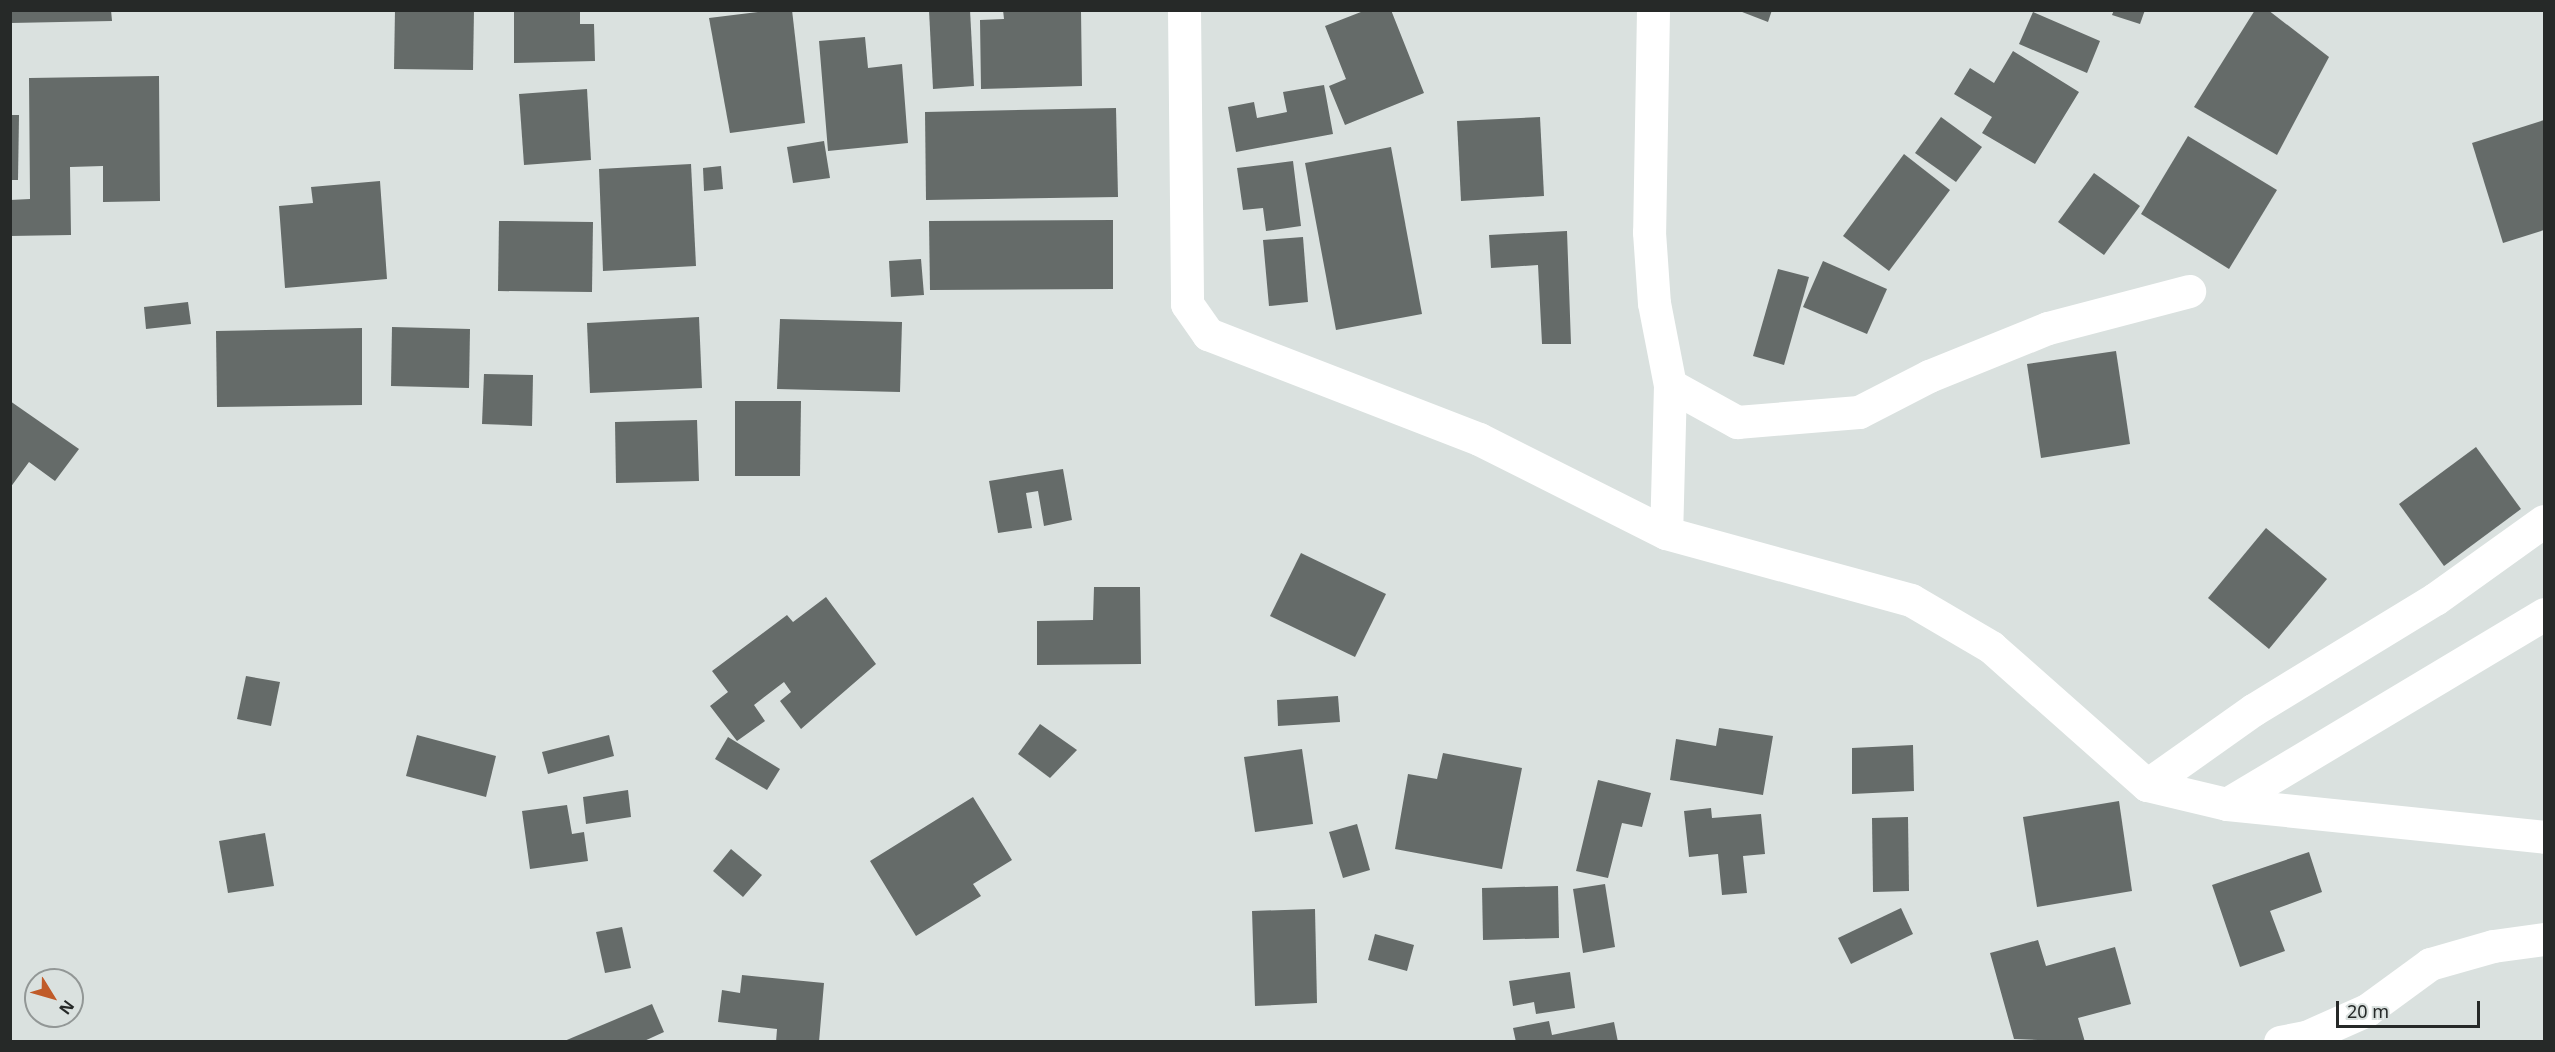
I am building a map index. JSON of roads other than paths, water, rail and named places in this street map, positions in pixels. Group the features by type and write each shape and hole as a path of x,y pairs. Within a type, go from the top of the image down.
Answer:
{"street":[{"path":"1184,10 1187,304 1208,334 1479,439 1666,533 1911,600 1991,647 2147,784 2227,804 2544,837"},
{"path":"1653,10 1649,232 1654,303 1670,386 1666,533"},
{"path":"1670,386 1737,422 1859,412 1929,376 2048,328 2189,291"},
{"path":"2147,784 2253,710 2435,599 2544,521"},
{"path":"2227,804 2544,614"},
{"path":"2280,1041 2306,1037 2367,1010 2430,964 2493,946 2544,939"}]}
